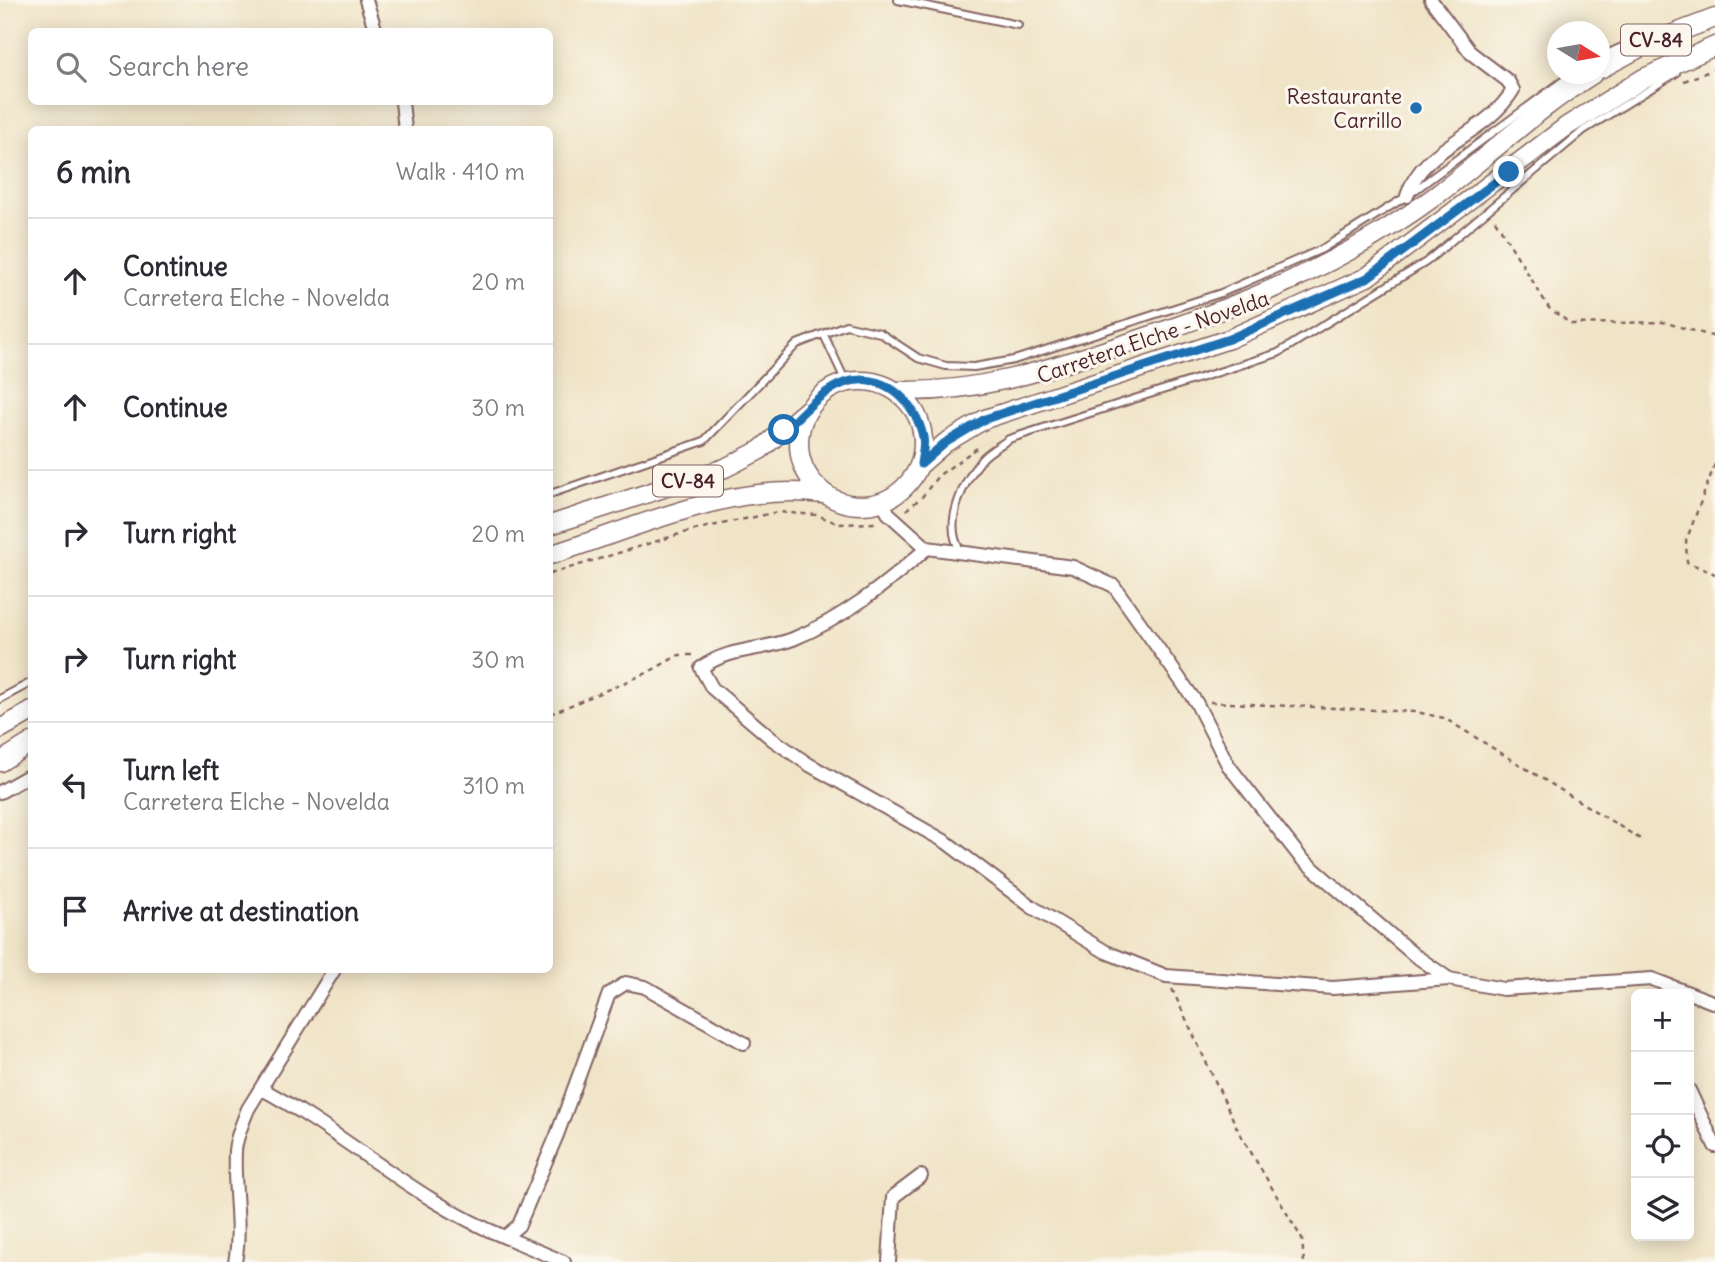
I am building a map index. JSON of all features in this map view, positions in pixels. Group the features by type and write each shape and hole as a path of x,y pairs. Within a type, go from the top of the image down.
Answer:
{"main road":[{"name":"CV-84","path":"1610,64 1679,30 1715,18"},
{"name":"Carretera Elche - Novelda","path":"921,464 945,443 985,419 1229,339 1367,278 1567,126 1644,78 1715,48"},
{"name":"Carretera Elche - Novelda","path":"897,391 956,391 1031,374 1189,323 1283,286 1335,261 1410,213 1580,84"},
{"path":"846,383 877,382 897,391 915,410 924,439 921,464"},
{"name":"CV-84","path":"553,524 725,468 760,450 826,391 846,383"},
{"path":"810,407 804,419 799,449 806,474 823,494"},
{"name":"CV-84","path":"553,554 736,497 789,491 823,494 850,506 884,503 907,487 921,464"},
{"path":"0,729 28,713"},
{"path":"0,762 28,744"}],"street":[{"path":"366,0 375,28"},
{"path":"1407,196 1419,169 1502,108 1513,90 1508,81 1471,52 1431,0"},
{"path":"402,105 405,126"},
{"path":"884,503 888,513 927,548 1073,567 1114,586 1196,702 1228,765 1301,858 1413,954 1449,979"},
{"path":"927,548 884,586 833,620 790,640 716,657 701,668 712,688 808,764 946,842 1032,907 1106,952 1166,976 1333,988 1449,979 1503,989 1652,979 1670,989"},
{"path":"0,792 28,776"},
{"path":"235,1262 239,1241 235,1149 248,1109 332,973"},
{"path":"505,1237 519,1225 552,1148 609,994 626,983 645,987 744,1043"},
{"path":"1694,997 1715,1003"},
{"path":"262,1089 295,1107 426,1196 480,1227 564,1262"},
{"path":"1694,1101 1715,1146"},
{"path":"889,1262 893,1197 920,1176"}],"lane":[{"path":"898,0 1018,24"},
{"path":"1610,52 1638,37 1663,30 1679,30"},
{"path":"962,553 953,540 955,515 965,485 984,457 1009,439 1278,353 1426,262 1584,130 1647,88 1715,48"},
{"path":"553,493 704,441 797,344 846,326 880,333 918,358 946,366 974,367 1014,360 1264,276 1322,249 1407,196 1558,84"},
{"path":"824,335 846,383"},
{"path":"0,699 28,684"}],"path":[{"path":"1488,208 1549,309 1571,324 1663,322 1715,337"},
{"path":"1715,464 1686,541 1686,562 1715,574"},
{"path":"553,713 647,673 679,655 696,655 706,664"},
{"path":"1196,702 1416,712 1444,718 1642,840"},
{"path":"1166,976 1238,1130 1302,1239 1306,1261"}],"place":[{"name":"Restaurante Carrillo","path":"1416,108"}],"route":[{"path":"784,430 826,391 860,380 877,382 897,391 915,410 924,439 921,464 945,443 985,419 1229,339 1367,278 1509,172"}]}
